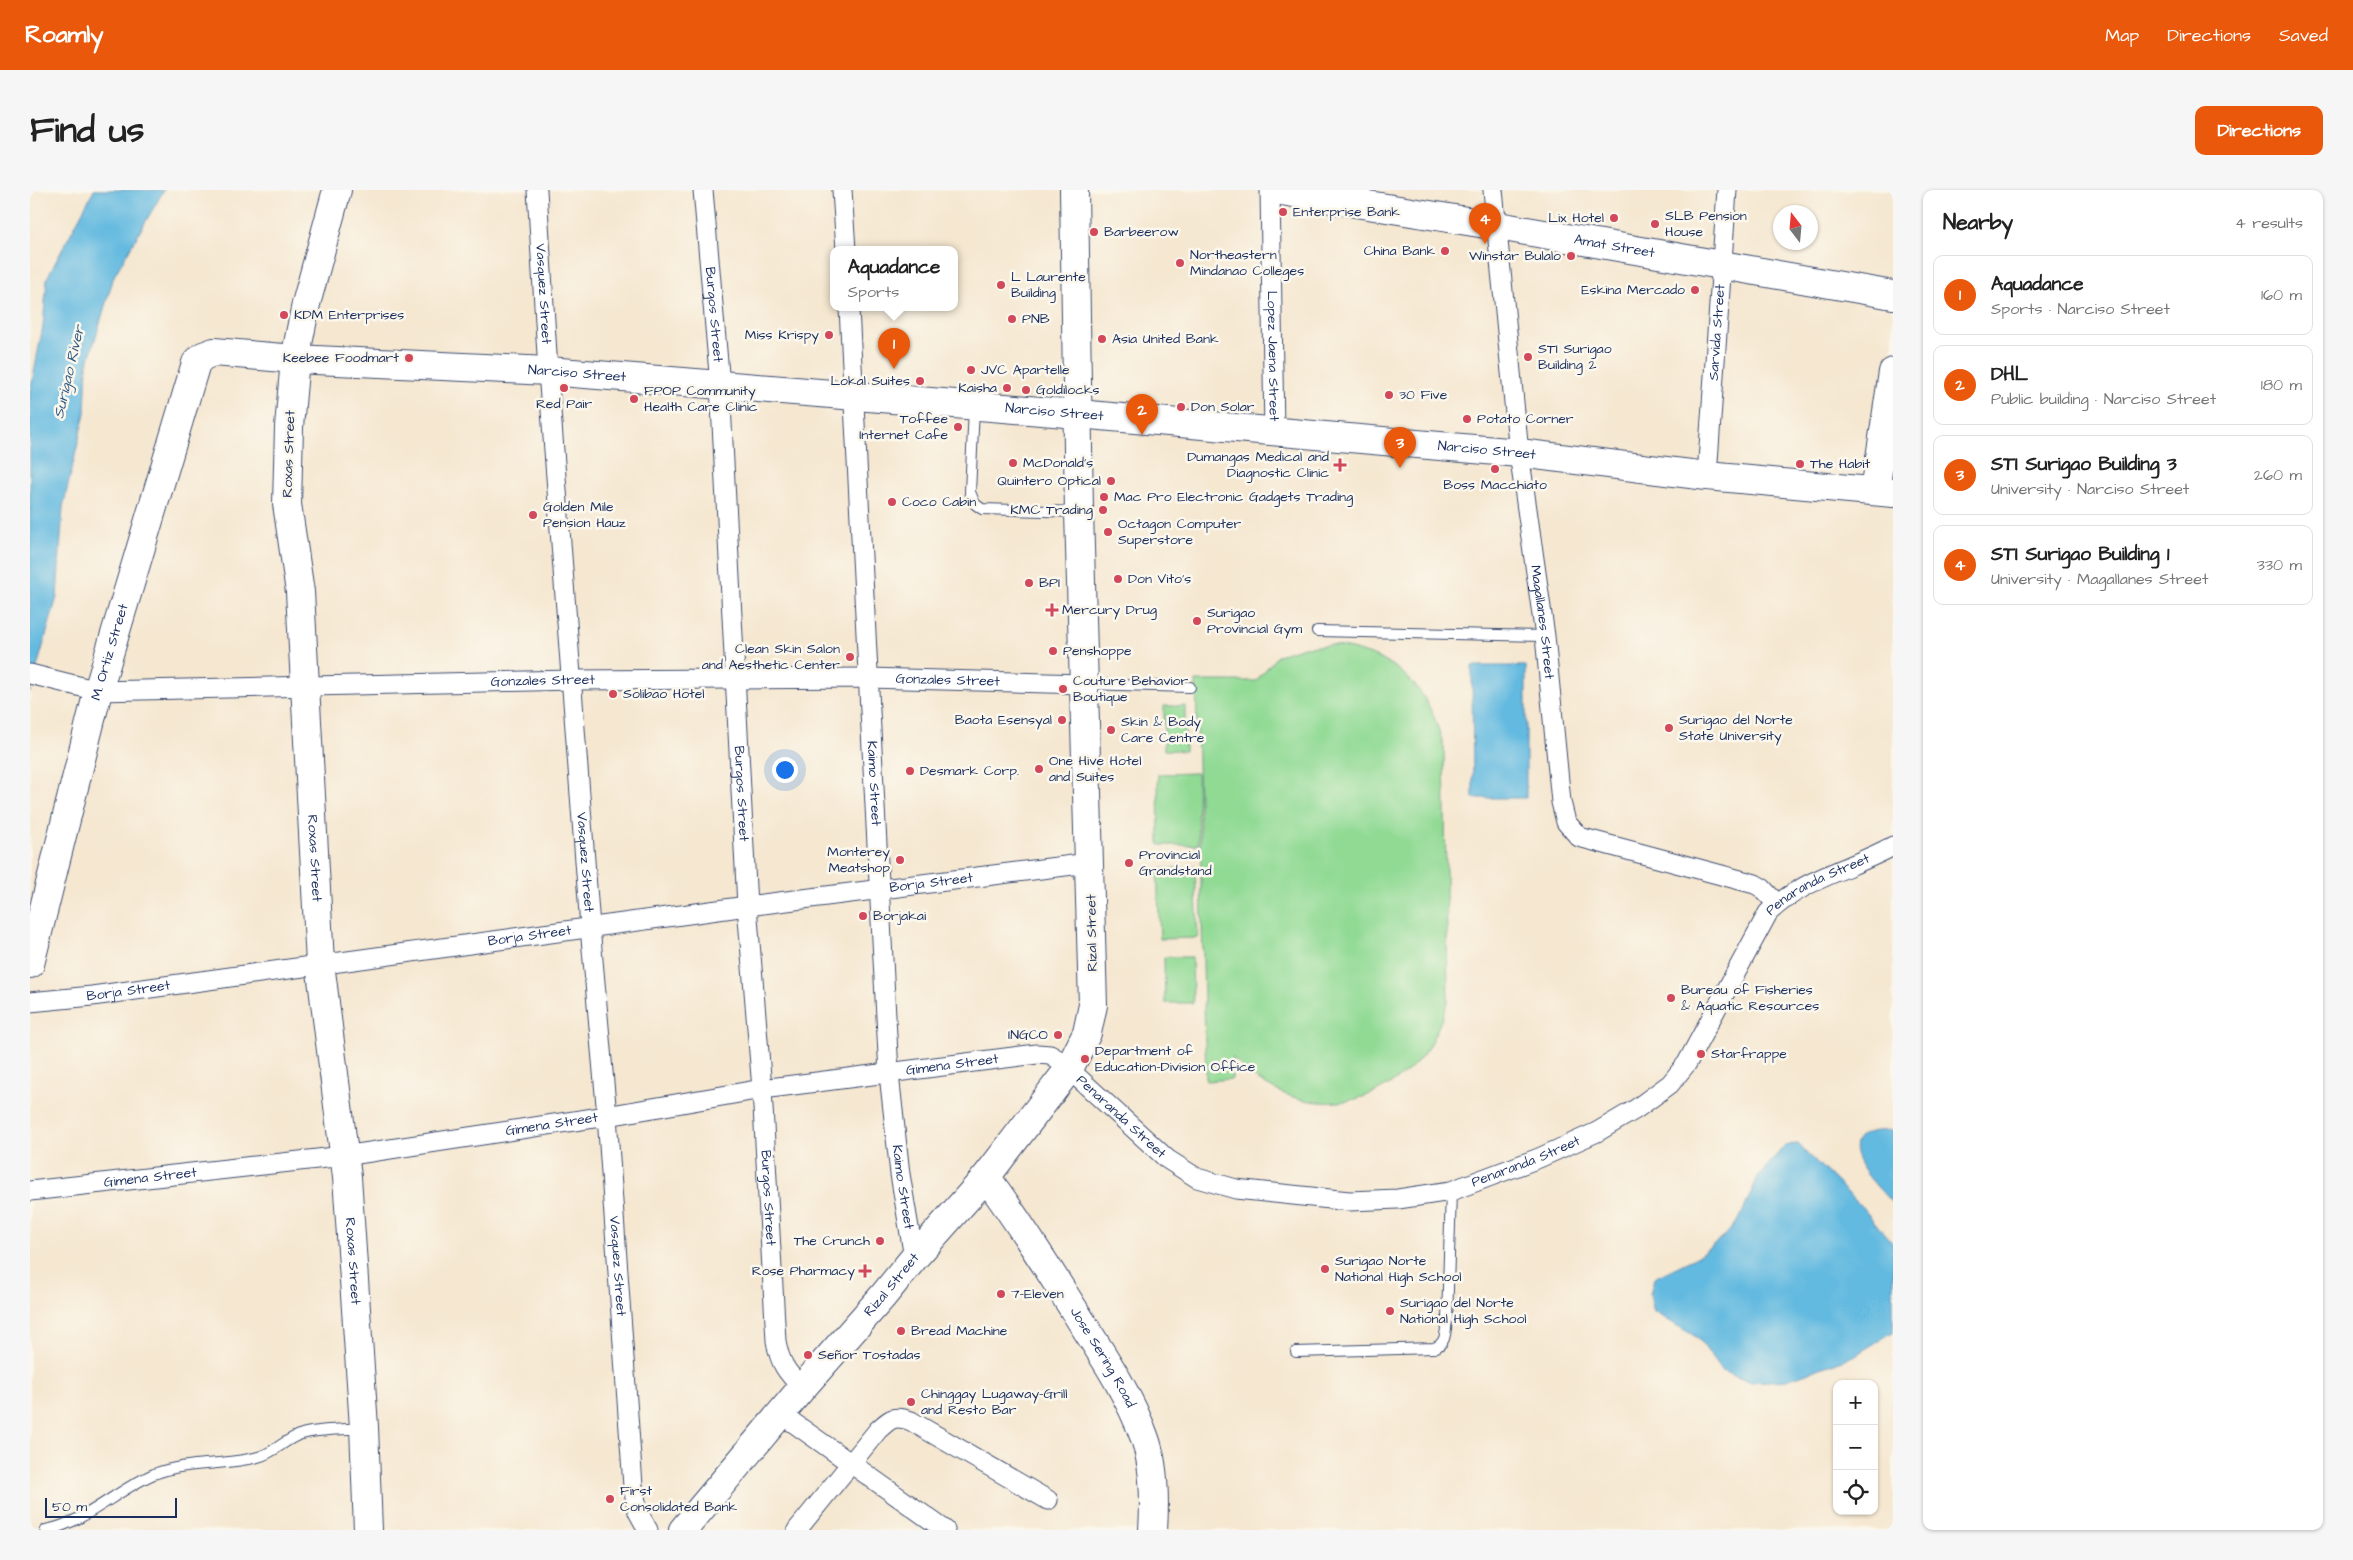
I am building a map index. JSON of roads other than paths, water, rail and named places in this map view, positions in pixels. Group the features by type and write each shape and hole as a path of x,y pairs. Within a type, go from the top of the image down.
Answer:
{"street":[{"name":"Roxas Street","path":"337,190 306,304 295,359 288,427 287,504 300,592 320,963 344,1156 364,1428 368,1530"},
{"name":"Vasquez Street","path":"537,190 548,371 590,927 607,1116 633,1486 638,1512 648,1530"},
{"name":"Burgos Street","path":"703,190 720,386 747,906 762,1089 776,1341 779,1357 785,1370 802,1388"},
{"path":"842,190 846,246"},
{"name":"Rizal Street","path":"682,1530 802,1388 986,1177 1069,1069 1087,1034 1093,1005 1084,632 1079,512 1074,190"},
{"name":"Lopez Jaena Street","path":"1270,190 1274,432"},
{"name":"Amat Street","path":"1274,190 1498,226 1893,295"},
{"name":"Magallanes Street","path":"1493,190 1519,453 1545,636 1561,802 1566,822 1579,837 1755,884 1777,904"},
{"name":"Sarvida Street","path":"1708,476 1723,265 1726,190"},
{"name":"Kaimo Street","path":"849,311 889,1074 901,1183 914,1258"},
{"name":"Narciso Street","path":"214,352 295,359 548,371 1078,414 1519,453 1708,476 1884,492"},
{"name":"M. Ortiz Street","path":"30,964 98,692 196,363 203,356 214,352"},
{"path":"1884,492 1893,372"},
{"name":"Gonzales Street","path":"32,675 98,692 572,680 868,678 1084,684"},
{"name":"Penaranda Street","path":"1069,1069 1168,1159 1197,1178 1236,1189 1349,1201 1398,1199 1451,1191 1539,1158 1597,1132 1636,1109 1670,1084 1687,1063 1761,923 1777,904 1824,876 1893,846"},
{"name":"Borja Street","path":"30,1002 92,996 320,963 747,906 879,891 1089,863"},
{"name":"Gimena Street","path":"30,1190 344,1156 607,1116 762,1089 1037,1054 1050,1055 1069,1069"},
{"name":"Jose Sering Road","path":"986,1177 1012,1212 1123,1388 1145,1437 1151,1466 1154,1506 1153,1530"},
{"path":"781,1414 945,1530"},
{"path":"806,1527 850,1462 878,1430 889,1420 899,1417 911,1421 1048,1500"}],"lane":[{"path":"974,407 970,492 975,504 982,510 1079,512"},
{"path":"1316,631 1545,636"},
{"path":"1084,684 1190,687"},
{"path":"1296,1352 1434,1348 1440,1345 1444,1340 1447,1320 1451,1191"},
{"path":"46,1530 76,1519 106,1503 137,1482 156,1474 199,1464 257,1458 270,1453 302,1434 364,1428"}],"water":[{"name":"Surigao River","path":"94,190 164,190 114,276 87,366 85,413 63,507 57,597 30,692 30,392 43,326 47,278"},
{"path":"1472,666 1526,666 1526,798 1473,798"},
{"path":"1893,1130 1893,1204 1864,1170 1855,1151 1857,1142 1866,1133"},
{"path":"1798,1144 1862,1207 1893,1244 1893,1332 1854,1356 1787,1380 1749,1382 1722,1371 1698,1338 1654,1312 1650,1294 1654,1278 1693,1259 1725,1236 1741,1216 1758,1177 1785,1145"}],"place":[{"name":"Enterprise Bank","path":"1283,212"},
{"name":"Lix Hotel","path":"1614,218"},
{"name":"SLB Pension House","path":"1655,224"},
{"name":"Barbeerow","path":"1094,232"},
{"name":"STI Surigao Building 1","path":"1485,244"},
{"name":"China Bank","path":"1445,251"},
{"name":"Winstar Bulalo","path":"1571,256"},
{"name":"Northeastern Mindanao Colleges","path":"1180,263"},
{"name":"L Laurente Building","path":"1001,285"},
{"name":"Eskina Mercado","path":"1695,290"},
{"name":"KDM Enterprises","path":"284,315"},
{"name":"PNB","path":"1012,319"},
{"name":"Miss Krispy","path":"829,335"},
{"name":"Asia United Bank","path":"1102,339"},
{"name":"STI Surigao Building 2","path":"1528,357"},
{"name":"Keebee Foodmart","path":"409,358"},
{"name":"Aquadance","path":"894,369"},
{"name":"JVC Apartelle","path":"971,370"},
{"name":"Lokal Suites","path":"920,381"},
{"name":"Red Pair","path":"564,388"},
{"name":"Kaisha","path":"1007,388"},
{"name":"Goldilocks","path":"1026,390"},
{"name":"30 Five","path":"1389,395"},
{"name":"FPOP Community Health Care Clinic","path":"634,399"},
{"name":"Don Solar","path":"1181,407"},
{"name":"Potato Corner","path":"1467,419"},
{"name":"Toffee Internet Cafe","path":"958,427"},
{"name":"DHL","path":"1142,435"},
{"name":"McDonald's","path":"1013,463"},
{"name":"The Habit","path":"1800,464"},
{"name":"Dumangas Medical and Diagnostic Clinic","path":"1340,465"},
{"name":"STI Surigao Building 3","path":"1400,468"},
{"name":"Boss Macchiato","path":"1495,469"},
{"name":"Quintero Optical","path":"1111,481"},
{"name":"Mac Pro Electronic Gadgets Trading","path":"1104,497"},
{"name":"Coco Cabin","path":"892,502"},
{"name":"KMC Trading","path":"1103,510"},
{"name":"Golden Mile Pension Hauz","path":"533,515"},
{"name":"Octagon Computer Superstore","path":"1108,532"},
{"name":"Don Vito's","path":"1118,579"},
{"name":"BPI","path":"1029,583"},
{"name":"Mercury Drug","path":"1052,610"},
{"name":"Surigao Provincial Gym","path":"1197,621"},
{"name":"Penshoppe","path":"1053,651"},
{"name":"Clean Skin Salon and Aesthetic Center","path":"850,657"},
{"name":"Couture Behavior Boutique","path":"1063,689"},
{"name":"Solibao Hotel","path":"613,694"},
{"name":"Baota Esensyal","path":"1062,720"},
{"name":"Surigao del Norte State University","path":"1669,728"},
{"name":"Skin & Body Care Centre","path":"1111,730"},
{"name":"One Hive Hotel and Suites","path":"1039,769"},
{"name":"Desmark Corp.","path":"910,771"},
{"name":"Monterey Meatshop","path":"900,860"},
{"name":"Provincial Grandstand","path":"1129,863"},
{"name":"Borjakai","path":"863,916"},
{"name":"Bureau of Fisheries & Aquatic Resources","path":"1671,998"},
{"name":"INGCO","path":"1058,1035"},
{"name":"Starfrappe","path":"1701,1054"},
{"name":"Department of Education-Division Office","path":"1085,1059"},
{"name":"The Crunch","path":"880,1241"},
{"name":"Surigao Norte National High School","path":"1325,1269"},
{"name":"Rose Pharmacy","path":"865,1271"},
{"name":"7-Eleven","path":"1001,1294"},
{"name":"Surigao del Norte National High School","path":"1390,1311"},
{"name":"Bread Machine","path":"901,1331"},
{"name":"Señor Tostadas","path":"808,1355"},
{"name":"Chinggay Lugaway-Grill and Resto Bar","path":"911,1402"},
{"name":"First Consolidated Bank","path":"610,1499"}]}
